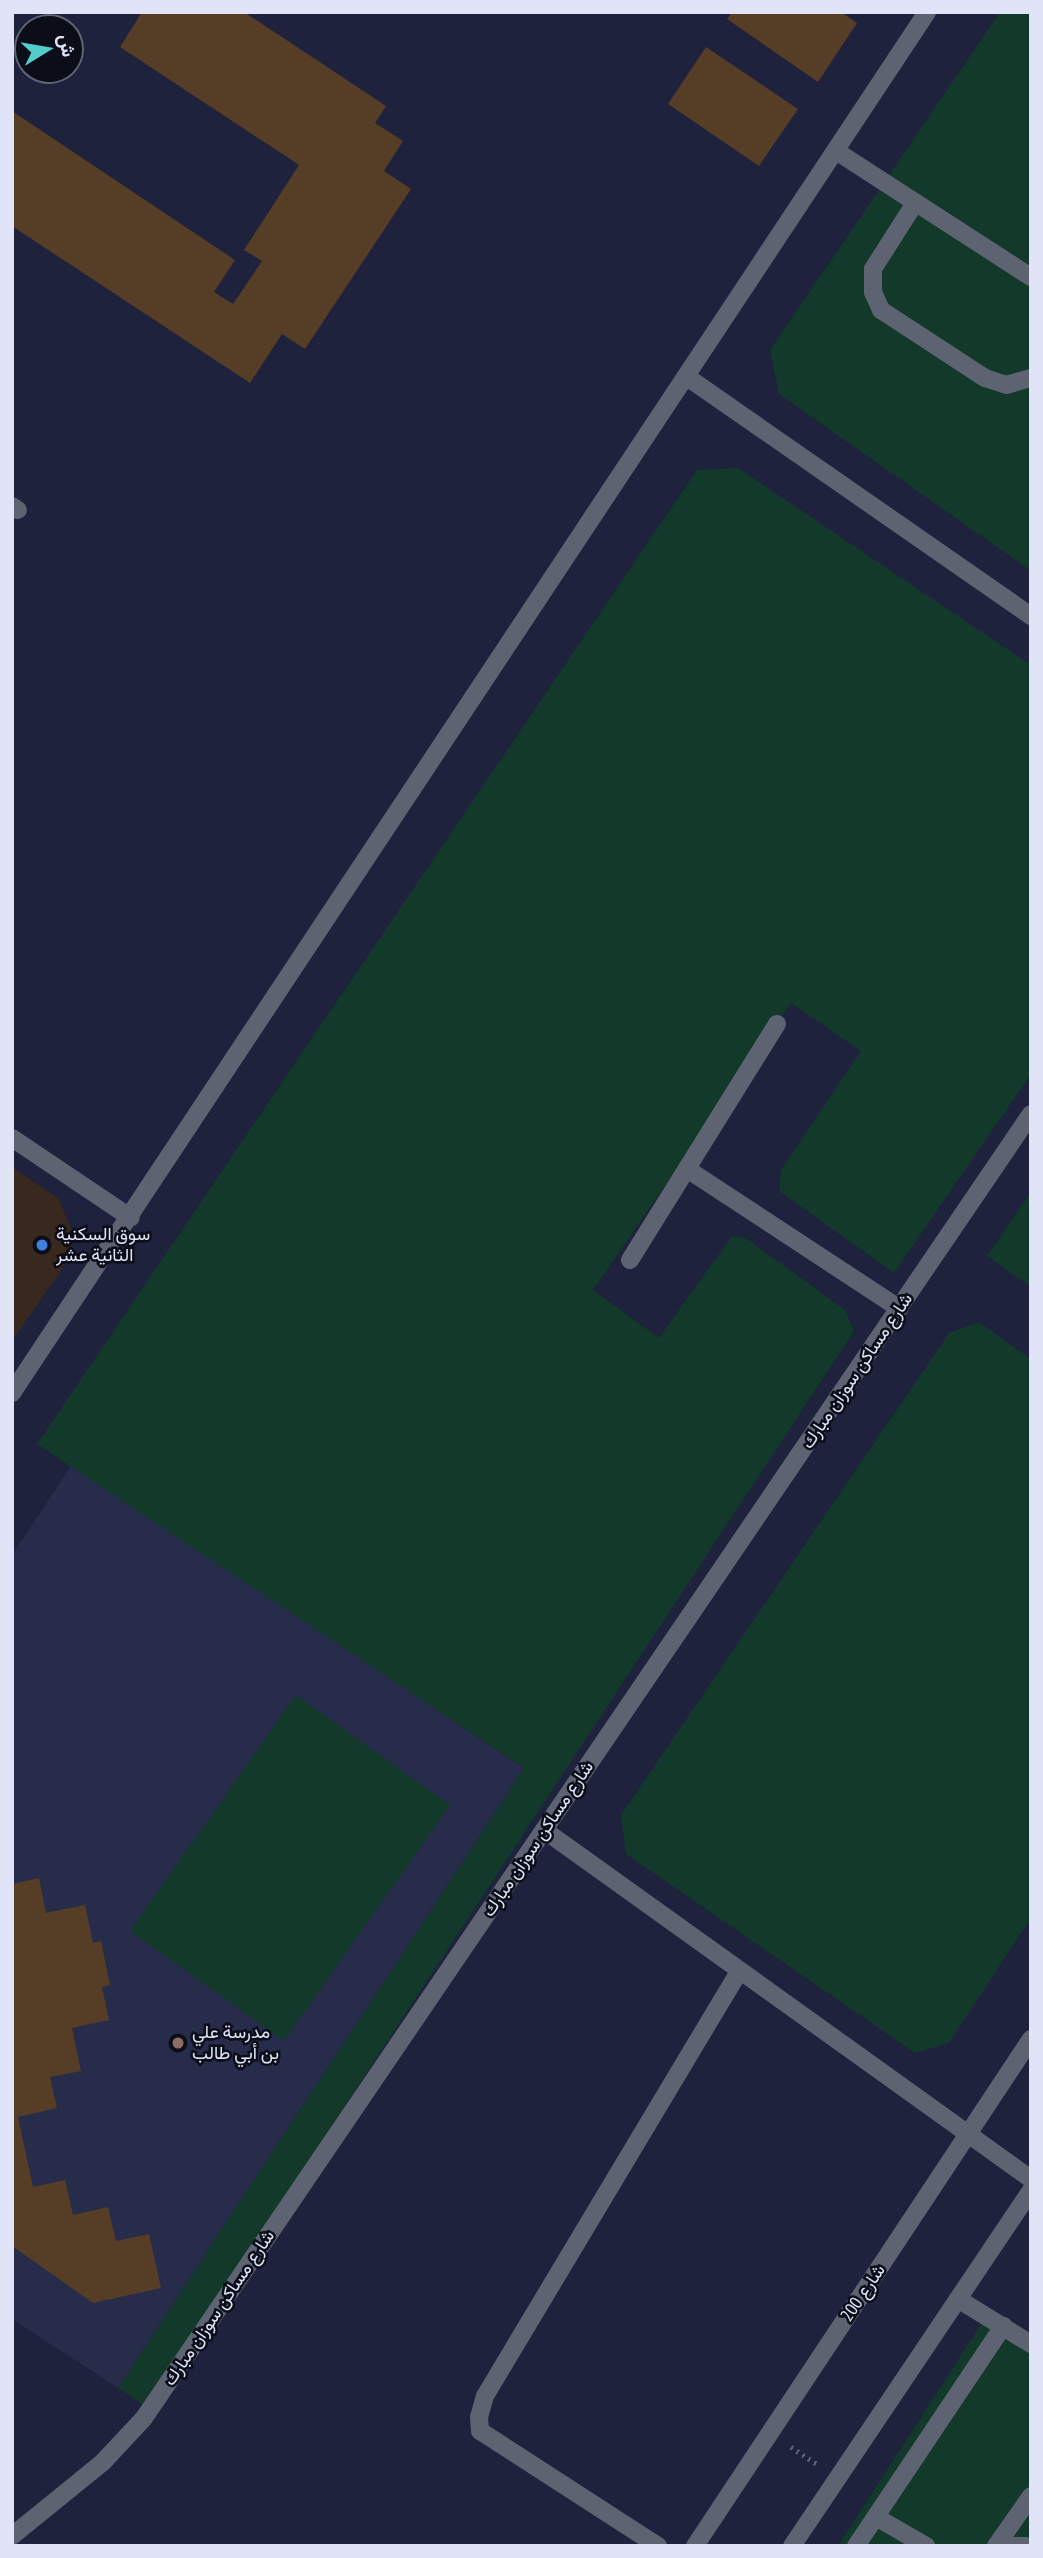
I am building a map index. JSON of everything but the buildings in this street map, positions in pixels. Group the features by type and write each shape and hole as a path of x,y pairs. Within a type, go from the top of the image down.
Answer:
{"street":[{"path":"12,1393 131,1218 927,12"},
{"path":"836,151 1031,277"},
{"path":"915,203 873,269 873,292 881,310 985,378 1006,385 1031,378"},
{"path":"687,377 1031,616"},
{"path":"630,1259 777,1024"},
{"name":"شارع مساكن سوزان مبارك","path":"12,2536 103,2462 144,2418 1031,1114"},
{"path":"12,1138 131,1218"},
{"path":"687,1170 900,1308"},
{"path":"544,1830 1031,2179"},
{"path":"658,2546 480,2431 478,2417 485,2396 739,1971"},
{"name":"شارع 200","path":"695,2546 1031,2039"},
{"path":"792,2546 1031,2189"},
{"path":"958,2299 1031,2344"},
{"path":"856,2546 1003,2326"},
{"path":"996,2546 1031,2496"},
{"path":"876,2517 926,2546"},
{"path":"1008,2546 1026,2546"}],"path":[{"path":"770,2433 838,2478"}],"shaded area":[{"name":"سوق السكنية الثانية عشر","path":"12,1167 59,1199 72,1232 69,1259 12,1341"},
{"name":"مدرسة علي بن أبي طالب","path":"71,1466 524,1768 118,2388 12,2319 12,1555"}],"green space":[{"path":"1000,12 1031,12 1031,571 779,394 770,350"},
{"path":"738,468 1031,665 1031,1074 894,1273 779,1191 781,1170 861,1051 791,1003 593,1290 659,1338 732,1236 747,1239 845,1310 854,1331 147,2407 118,2388 524,1768 37,1444 697,470"},
{"path":"1031,1192 1031,1287 987,1256"},
{"path":"979,1322 1031,1359 1031,1918 949,2043 915,2053 626,1854 621,1815 949,1333"},
{"path":"296,1695 450,1805 284,2041 130,1931"},
{"path":"985,2318 1031,2349 1031,2546 838,2546"}],"place":[{"name":"سوق السكنية الثانية عشر","path":"42,1245"},
{"name":"مدرسة علي بن أبي طالب","path":"178,2043"}]}
